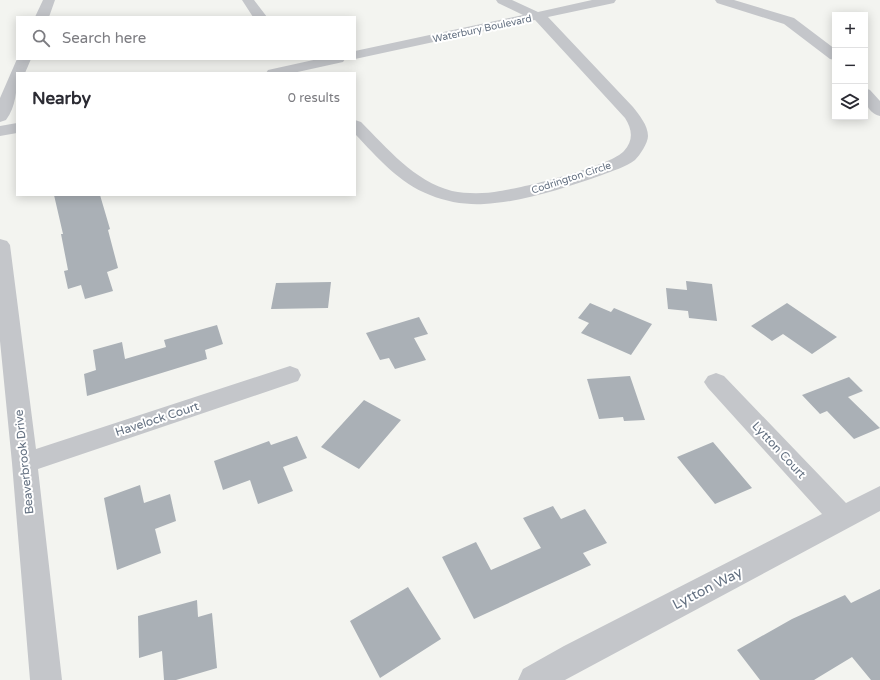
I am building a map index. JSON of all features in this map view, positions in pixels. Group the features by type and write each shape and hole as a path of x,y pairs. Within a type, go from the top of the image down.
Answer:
{"street":[{"path":"42,16 49,0"},
{"path":"248,0 259,16"},
{"path":"502,0 538,16"},
{"name":"Waterbury Boulevard","path":"356,55 610,0"},
{"path":"721,0 789,22 832,54"},
{"name":"Codrington Circle","path":"356,126 407,174 425,187 451,196 488,198 524,192 608,167 630,155 639,139 637,124 627,110 538,16"},
{"path":"18,72 24,60"},
{"path":"277,72 333,60"},
{"path":"0,117 16,78"},
{"path":"868,97 880,111"},
{"path":"0,131 16,128"},
{"name":"Beaverbrook Drive","path":"0,245 25,463 46,680"},
{"name":"Havelock Court","path":"25,463 290,375"},
{"name":"Lytton Court","path":"716,382 843,518"},
{"name":"Lytton Way","path":"534,680 576,656 880,498"}],"building":[{"path":"54,196 100,196 110,229 108,230 118,268 107,272 113,291 85,299 81,285 68,289 64,271 68,270 61,234 63,234"},
{"path":"686,281 712,284 717,321 689,318 688,311 668,309 666,288 687,290"},
{"path":"331,282 328,308 271,309 276,283"},
{"path":"590,303 611,312 614,308 652,324 631,355 581,333 589,323 578,318"},
{"path":"787,303 837,337 812,354 783,334 772,341 751,326"},
{"path":"419,317 428,334 414,338 426,360 395,369 389,358 380,360 366,333"},
{"path":"217,325 223,344 205,350 207,359 87,396 84,374 96,370 93,350 122,342 125,359 166,347 164,340"},
{"path":"630,376 645,420 624,421 623,417 599,419 587,379"},
{"path":"849,377 863,391 848,397 880,428 854,439 827,411 820,414 802,395"},
{"path":"364,400 401,420 359,469 321,447"},
{"path":"297,436 307,458 283,467 293,491 258,504 250,480 223,490 214,461 269,441 271,445"},
{"path":"713,442 752,488 715,504 677,457"},
{"path":"140,485 144,503 170,494 176,521 155,529 161,553 117,570 104,498"},
{"path":"553,506 561,519 585,509 607,543 583,553 591,565 474,619 442,557 476,542 491,570 541,548 523,518"},
{"path":"408,587 441,639 380,678 350,621"},
{"path":"880,589 880,680 871,680 852,657 814,680 760,680 737,650 792,619 845,595 851,603"},
{"path":"197,600 198,617 212,613 217,668 176,680 164,680 162,651 139,658 138,616"}]}
